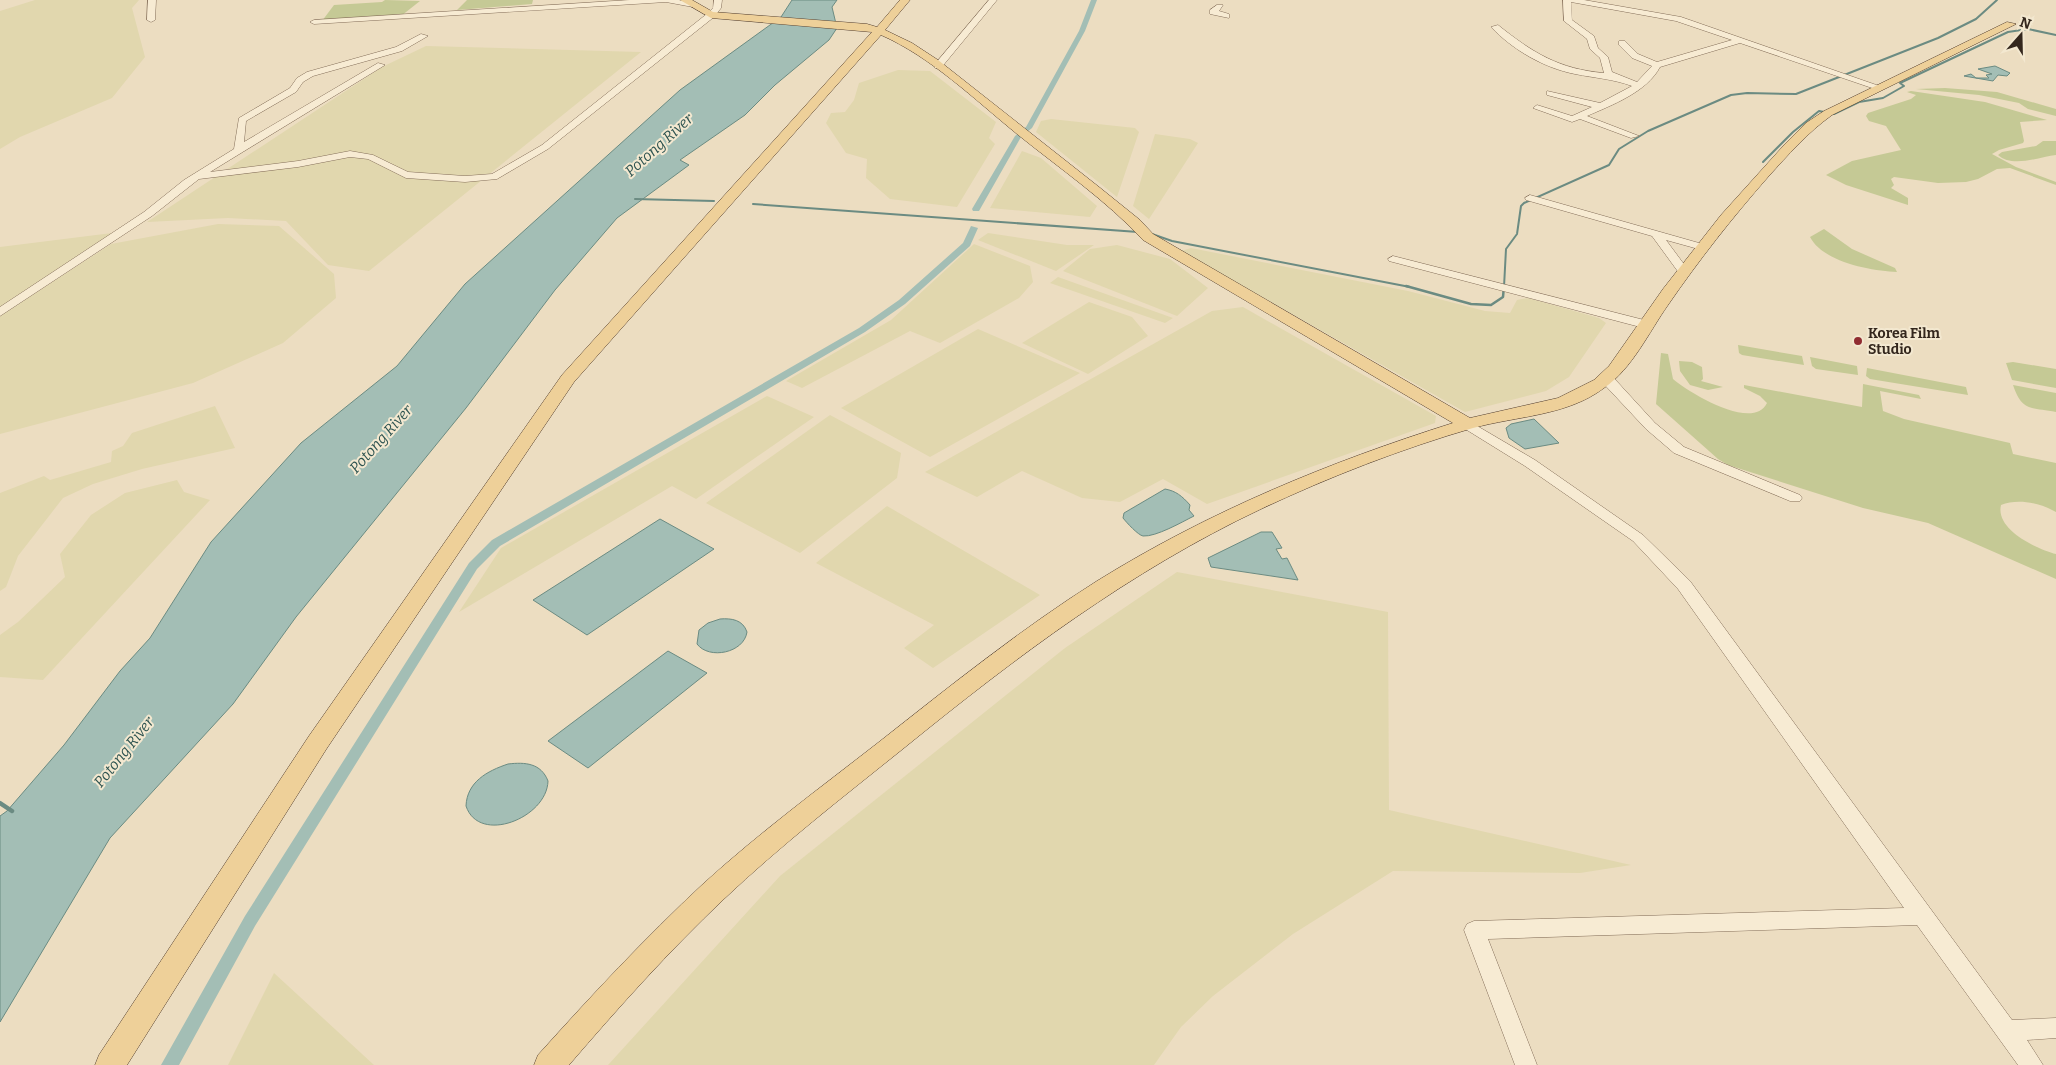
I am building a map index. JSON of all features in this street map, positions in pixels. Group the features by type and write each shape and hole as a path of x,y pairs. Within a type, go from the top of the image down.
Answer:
{"main road":[{"path":"110,1065 318,742 568,380 873,29 905,0"},
{"path":"689,2 711,15 873,29 891,35 938,66 1025,132 1143,232 1466,424"},
{"path":"549,1065 663,940 738,870 970,682 1089,596 1154,557 1227,518 1289,490 1375,456 1466,424 1581,397 1602,384 1644,324 1735,205 1807,127 1828,113 2011,24"}],"street":[{"path":"151,20 152,0"},
{"path":"314,22 449,14 545,4 666,0 689,2"},
{"path":"938,66 993,0"},
{"path":"1610,76 1603,66 1604,58 1594,49 1592,38 1568,21 1566,2 1570,0 1678,19 1881,88"},
{"path":"199,176 298,164 350,154 370,157 410,175 464,179 494,177 545,147 711,15 718,3 727,1"},
{"path":"449,14 455,7"},
{"path":"1220,8 1213,12 1226,16"},
{"path":"1495,27 1542,61 1572,73 1610,76 1638,86"},
{"path":"238,150 242,120 293,90 305,77 340,64 399,48 424,36"},
{"path":"1622,44 1635,56 1658,65 1740,40"},
{"path":"0,312 159,206 183,185 381,65"},
{"path":"1537,108 1572,119 1638,86 1655,73 1658,65"},
{"path":"1550,93 1599,106"},
{"path":"1580,116 1634,136"},
{"path":"1530,198 1702,247"},
{"path":"1656,234 1683,272"},
{"path":"1393,258 1644,324"},
{"path":"1607,379 1654,430 1679,450 1795,498"},
{"path":"1466,424 1530,463 1638,538 1684,585 1922,916 2032,1065"},
{"path":"1526,1065 1474,930 1922,916"},
{"path":"2007,1031 2056,1028"}],"shaded area":[{"path":"35,0 139,0 132,8 145,57 112,98 20,137 0,149 0,11"},
{"path":"426,46 641,52 369,271 328,265 286,221 228,218 147,222 382,67"},
{"path":"898,70 930,71 996,122 989,138 995,144 957,207 890,199 866,178 867,159 846,153 826,123 831,113 845,112 854,100 859,83"},
{"path":"1051,119 1135,128 1139,132 1117,197 1036,132 1041,121"},
{"path":"1155,134 1190,139 1198,143 1149,219 1133,206"},
{"path":"1022,151 1041,158 1097,206 1090,217 990,208"},
{"path":"218,224 279,226 334,274 336,298 283,343 193,383 0,434 0,316 111,244"},
{"path":"120,232 0,307 0,247"},
{"path":"988,233 1067,245 1094,245 1056,271 978,240"},
{"path":"974,244 1030,266 1033,282 1019,298 940,343 910,331 802,388 786,381 891,320"},
{"path":"1117,245 1170,259 1208,288 1177,316 1063,271 1090,249"},
{"path":"1191,248 1408,291 1485,311 1510,313 1517,300 1528,298 1599,318 1606,323 1569,377 1546,391 1465,412 1181,251"},
{"path":"1058,277 1173,318 1165,323 1050,283"},
{"path":"1089,302 1132,317 1148,336 1088,374 1022,343"},
{"path":"1243,307 1436,416 1435,423 1207,504 1163,479 1120,502 1082,498 1022,471 977,497 925,472 1212,311"},
{"path":"978,329 1080,373 930,457 841,408"},
{"path":"767,396 814,417 696,499 672,486 459,612 501,548"},
{"path":"215,406 235,448 142,469 93,484 63,498 18,556 6,587 0,591 0,493 44,476 50,480 111,462 112,451 123,446 132,433"},
{"path":"830,415 901,453 897,478 800,553 706,503"},
{"path":"177,480 184,492 210,500 43,680 0,677 0,635 18,622 65,577 60,554 91,515 125,493"},
{"path":"887,506 1040,595 933,668 904,648 934,625 816,563"},
{"path":"1177,572 1388,612 1389,810 1631,865 1580,873 1393,871 1293,934 1213,996 1181,1027 1154,1065 608,1065 780,876 1065,648"},
{"path":"274,973 374,1065 228,1065"}],"green space":[{"path":"385,0 420,1 401,16 322,21 334,5 382,2"},
{"path":"467,0 533,0 532,4 457,10"},
{"path":"1945,88 1997,92 2056,109 2056,116 2028,109 2019,103 1979,95 1916,89"},
{"path":"1911,91 1985,102 2047,120 2020,122 2023,143 1992,154 2016,167 2056,182 2056,185 2010,168 1997,169 1978,179 1966,182 1938,183 1894,177 1891,179 1894,185 1891,188 1908,198 1908,205 1846,185 1826,175 1852,161 1901,150 1886,126 1869,121 1866,116 1868,113 1911,99 1916,95 1907,92"},
{"path":"2043,141 2056,141 2056,155 2026,161 2011,161 1998,155 2002,152 2036,146"},
{"path":"1824,229 1852,249 1895,268 1897,272 1874,270 1849,264 1825,253 1816,246 1810,237"},
{"path":"1738,345 1802,356 1804,365 1742,355 1739,353"},
{"path":"1661,353 1668,354 1673,379 1706,400 1735,412 1749,413 1760,411 1767,403 1760,396 1744,388 1744,385 1862,407 1863,384 1919,395 1921,399 1880,391 1883,411 1904,419 2010,443 2013,454 2056,463 2056,512 2036,504 2015,502 2001,505 2001,514 2004,522 2019,537 2039,548 2056,554 2056,579 1928,523 1863,508 1728,465 1718,459 1656,404"},
{"path":"1810,357 1857,366 1858,375 1816,369 1812,366"},
{"path":"1679,361 1692,362 1702,367 1703,379 1701,381 1723,387 1708,390 1690,385 1680,371"},
{"path":"2013,362 2056,369 2056,388 2012,380 2006,363"},
{"path":"1867,368 1966,387 1968,395 1870,379 1866,376"},
{"path":"2013,385 2056,393 2056,412 2028,407 2020,400"}],"water":[{"name":"Potong River","path":"792,0 837,0 832,7 837,28 829,40 775,85 745,115 680,160 689,165 617,218 555,290 466,408 296,617 233,704 110,838 0,1022 0,816 7,811 64,745 120,671 150,638 211,542 301,443 397,366 465,284 680,90 781,17"},
{"path":"1995,66 2010,73 2007,76 1998,75 1993,81 1964,76 1971,74 1976,78 1989,78 1986,75 1992,74 1978,69"},
{"path":"1534,419 1559,443 1525,449 1509,438 1506,428 1511,424"},
{"path":"1165,489 1176,493 1184,499 1190,505 1189,510 1194,516 1162,532 1143,536 1123,518 1124,513"},
{"path":"660,519 714,549 587,635 533,600"},
{"path":"1261,532 1272,532 1282,548 1276,549 1282,559 1287,558 1298,580 1211,567 1208,558"},
{"path":"720,619 740,622 747,632 744,639 740,645 725,652 709,652 702,649 697,644 699,630 708,623"},
{"path":"668,651 707,673 588,768 548,741"},
{"path":"508,764 532,765 541,770 548,781 545,794 537,806 512,822 497,825 484,824 473,818 466,806 470,790 486,774"}],"waterway":[{"path":"976,209 1018,136 1029,128 1082,31 1094,0"},
{"path":"1504,287 1506,249 1517,234 1521,206 1524,203 1609,165 1619,149 1648,131 1731,95 1747,93 1796,94 1938,38 1976,19 1997,0"},
{"path":"1763,162 1793,132 1819,111 1834,114 1859,102 1883,98 1904,86 1900,83 2008,32 2028,29 2056,35"},
{"path":"635,199 714,201"},
{"path":"753,204 1138,232"},
{"path":"170,1065 250,921 473,566 496,543 862,330 902,302 967,244 974,228"},
{"path":"1152,234 1172,241 1409,287"},
{"path":"1409,287 1471,304 1491,305 1503,297 1504,286"},
{"path":"0,803 12,811"}],"place":[{"name":"Korea Film Studio","path":"1858,341"}]}
